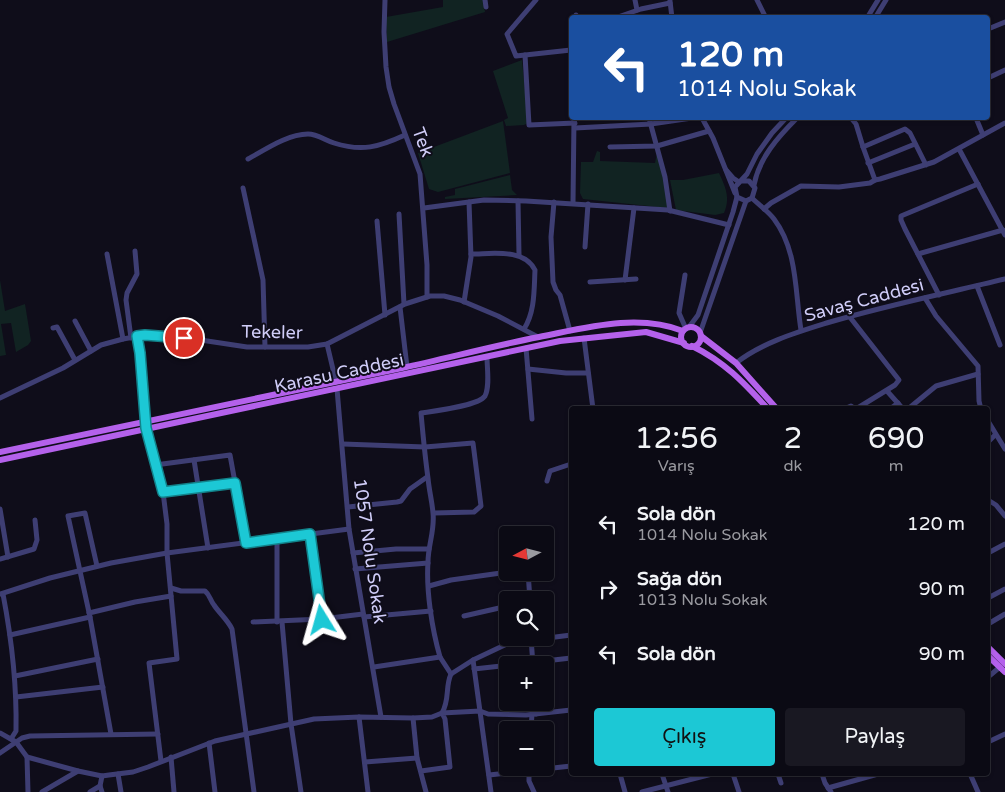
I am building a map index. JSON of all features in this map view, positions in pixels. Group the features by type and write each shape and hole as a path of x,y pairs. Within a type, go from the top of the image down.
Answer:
{"main road":[{"name":"Karasu Caddesi","path":"336,385 407,367 570,331 615,324 647,322 686,329"},
{"path":"765,406 730,369 706,353 684,343 682,338 686,329 695,328 736,363 774,406"},
{"name":"Karasu Caddesi","path":"0,452 146,425 560,341 646,332 684,343"},
{"path":"692,346 698,344 700,334"},
{"name":"Karasu Caddesi","path":"0,460 146,425"},
{"path":"990,650 1003,667"},
{"path":"990,657 1003,667"}],"street":[{"name":"Tek","path":"385,0 386,67 394,104 420,174 424,208 427,297"},
{"path":"485,0 486,7"},
{"path":"536,0 506,34 516,56 569,50"},
{"path":"635,0 638,10"},
{"path":"757,0 764,15"},
{"path":"869,15 878,0"},
{"path":"877,15 886,0"},
{"path":"624,15 670,2 672,15"},
{"path":"990,28 1005,22"},
{"path":"526,55 529,126 575,123 651,124 678,120"},
{"path":"990,77 1005,70"},
{"path":"650,120 665,177 670,211"},
{"path":"703,120 736,195 746,200 752,198 755,192 755,176 766,153 778,137 795,120"},
{"path":"685,275 679,313 686,329 698,315 729,225 736,195 735,187 741,181 772,133 784,120"},
{"path":"853,120 875,180"},
{"path":"977,120 983,135"},
{"path":"764,209 800,186 839,187 870,183 926,165 959,149 1005,122"},
{"path":"573,203 575,123"},
{"path":"864,147 905,130 910,133 926,165"},
{"path":"610,146 657,146 709,131"},
{"path":"248,159 291,137 300,135 313,134 353,148 364,148 386,144 405,135"},
{"path":"868,163 915,144"},
{"path":"918,254 1004,233 959,149"},
{"path":"724,167 733,178 749,181 754,185"},
{"path":"939,295 901,220 901,216 978,184"},
{"path":"244,188 263,280 265,347"},
{"path":"752,198 774,220 790,252 795,275 801,330"},
{"path":"424,208 484,200 573,203 670,211 729,225"},
{"path":"700,334 746,200"},
{"path":"518,201 519,255"},
{"path":"464,302 471,254 469,202"},
{"path":"554,202 551,236 552,271 555,288 560,295 570,331"},
{"path":"585,247 588,204"},
{"path":"625,280 634,208"},
{"path":"399,214 402,306 407,367"},
{"path":"377,221 385,314"},
{"path":"135,251 137,274 127,293 126,300 134,337 140,353 146,425 163,492 168,524 167,553 177,659 149,663 161,762"},
{"path":"107,254 123,339"},
{"path":"471,254 519,255 533,266 535,270 534,298 530,320 524,329"},
{"path":"590,282 636,279"},
{"name":"Savaş Caddesi","path":"736,363 748,354 801,330 850,316 1005,279"},
{"path":"977,286 1000,344"},
{"name":"Tekeler","path":"0,398 63,368 91,351 123,339 145,335 194,339 247,347 290,348 327,344 402,306 427,297 444,296 464,302 538,337"},
{"path":"925,298 936,316 978,366 980,406"},
{"path":"850,316 899,380 887,391 861,406"},
{"path":"75,321 91,351"},
{"path":"53,328 57,327 75,360"},
{"path":"584,338 593,406"},
{"name":"1057 Nolu Sokak","path":"327,344 336,385 343,444 349,528 363,615 374,666 381,717"},
{"path":"526,348 532,419"},
{"path":"451,674 440,657 436,645 431,611 428,563 429,549 433,538 434,513 421,413 470,404 482,399 486,391 487,357"},
{"path":"528,369 588,373"},
{"path":"912,406 936,386 978,374"},
{"path":"887,391 900,406"},
{"path":"894,406 898,403"},
{"path":"990,424 1005,449"},
{"path":"990,440 996,435"},
{"path":"343,444 425,447 473,443 481,506 474,512 434,513"},
{"path":"155,465 230,455 246,543"},
{"path":"194,460 208,548"},
{"path":"547,481 550,471 569,465"},
{"path":"348,508 401,501 410,489 428,476"},
{"path":"163,492 235,483"},
{"path":"990,501 996,505 1005,516"},
{"path":"0,510 8,557"},
{"path":"97,566 85,513 68,516 90,615 111,734"},
{"path":"0,559 31,550 35,547 37,540 35,520"},
{"path":"14,741 16,731 15,676 10,636 1,594 50,578 97,566 167,553 349,528"},
{"path":"310,534 322,620"},
{"path":"277,539 280,622 290,724 301,792"},
{"path":"990,552 1005,544"},
{"path":"353,553 396,549 429,549"},
{"path":"355,569 428,563"},
{"path":"429,586 451,580 499,573"},
{"path":"171,588 181,591 205,591 228,621 233,635 254,792"},
{"path":"990,597 1005,589"},
{"path":"10,636 135,602 171,596"},
{"path":"464,616 499,608"},
{"path":"253,622 322,620 363,615 431,611"},
{"path":"990,623 1005,614"},
{"path":"554,636 569,635"},
{"path":"442,713 447,703 448,684 451,674 473,660 503,646"},
{"path":"374,666 440,657"},
{"path":"554,661 569,658"},
{"path":"15,676 98,659"},
{"path":"473,660 491,792"},
{"path":"474,669 499,667"},
{"path":"990,676 1003,667"},
{"path":"16,697 103,687"},
{"path":"0,733 14,741 27,757 102,776 133,772 209,742 314,719 359,717 413,718 432,717 442,713 480,711 488,714 534,714 569,710"},
{"path":"533,721 534,711"},
{"path":"420,771 450,767 445,719 442,713"},
{"path":"359,717 368,792"},
{"path":"413,718 417,758 426,792"},
{"path":"0,753 14,741 30,736 158,734"},
{"path":"990,741 1005,734"},
{"path":"209,742 215,792"},
{"path":"27,757 28,792"},
{"path":"170,757 174,792"},
{"path":"365,762 417,758"},
{"path":"554,767 569,766"},
{"path":"42,792 78,771"},
{"path":"118,774 121,792"},
{"path":"489,775 499,774"},
{"path":"90,792 101,789 102,776"},
{"path":"529,776 534,792"},
{"path":"621,776 625,792"},
{"path":"663,776 667,789"},
{"path":"642,792 667,789 706,776"},
{"path":"733,776 739,792"},
{"path":"779,776 782,783"},
{"path":"823,776 829,790 872,776"},
{"path":"971,776 978,792"}],"shaded area":[{"path":"443,0 483,0 485,12 387,42 386,17 443,7"},
{"path":"522,60 528,123 506,126 504,120 508,118 493,71"},
{"path":"503,121 510,173 438,192 429,189 418,153"},
{"path":"597,151 600,152 600,161 655,163 657,153 669,205 667,208 583,199 580,193 581,162 593,162"},
{"path":"719,173 727,197 724,213 715,215 676,210 670,180 683,180"},
{"path":"510,175 512,190 517,195 445,199 445,197 455,195 455,189"},
{"path":"0,280 5,311 25,304 31,341 16,352 11,323 1,324 6,355 0,356"}],"route":[{"path":"184,338 137,336 146,428 163,492 235,483 246,543 310,534 322,620"}]}
